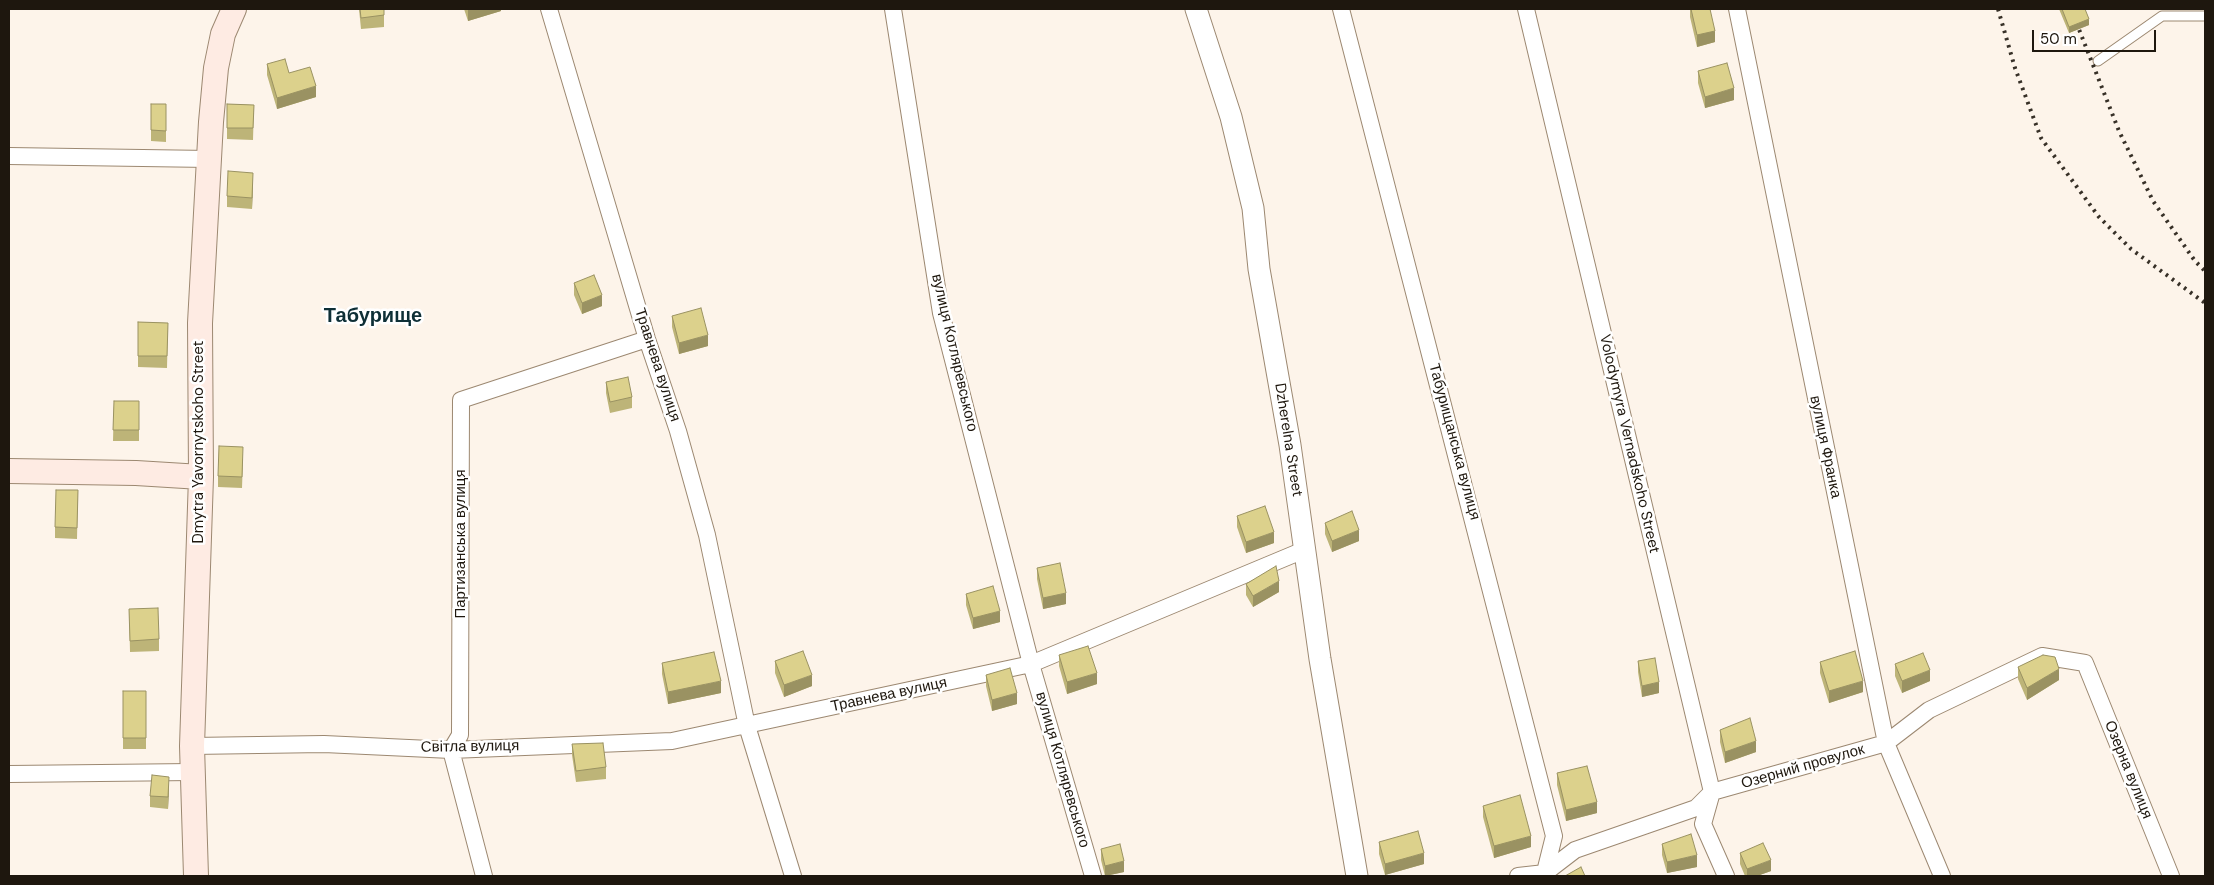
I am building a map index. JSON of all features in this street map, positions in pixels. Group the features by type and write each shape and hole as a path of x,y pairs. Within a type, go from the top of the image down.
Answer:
{"main road":[{"name":"Dmytra Yavornytskoho Street","path":"196,876 192,746 201,478 200,323 216,68 222,34 233,10"},
{"path":"9,471 136,473 201,478"}],"street":[{"name":"Травнева вулиця","path":"549,9 647,339 678,431 707,535 747,726 793,876"},
{"name":"вулиця Котляревського","path":"893,9 941,313 1031,664 1093,876"},
{"name":"Dzherelna Street","path":"1196,9 1231,117 1253,208 1259,269 1290,445 1320,658 1357,876"},
{"name":"Табурищанська вулиця","path":"1342,9 1554,836 1544,874"},
{"name":"Volodymyra Vernadskoho Street","path":"1526,9 1712,792 1703,824 1726,876"},
{"name":"вулиця Франка","path":"1737,9 1886,743 1942,876"},
{"path":"9,156 209,159"},
{"name":"Партизанська вулиця","path":"451,750 460,735 461,400 647,339"},
{"path":"1031,664 1304,550"},
{"name":"Озерний провулок","path":"1518,876 1544,874 1575,850 1696,808 1712,792 1886,743 1929,710 2042,656 2085,663"},
{"name":"Озерна вулиця","path":"2085,663 2171,876"},
{"name":"Травнева вулиця","path":"747,726 1031,664"},
{"name":"Світла вулиця","path":"192,746 324,744 451,750 672,741 747,726"},
{"path":"451,750 484,876"},
{"path":"9,774 192,772"}],"lane":[{"path":"2098,61 2162,16 2205,16"}],"building":[{"path":"360,9 384,9 384,15 361,18"},
{"path":"1691,9 1710,9 1715,31 1697,35"},
{"path":"2062,9 2085,9 2089,19 2069,27"},
{"path":"285,59 289,73 310,67 316,86 277,98 267,64"},
{"path":"1727,63 1734,88 1705,97 1698,71"},
{"path":"151,104 166,104 166,131 151,130"},
{"path":"227,104 254,105 253,128 227,128"},
{"path":"228,171 253,173 252,198 227,196"},
{"path":"594,275 602,295 582,303 574,283"},
{"path":"701,308 708,335 679,343 672,316"},
{"path":"138,322 168,323 167,356 138,356"},
{"path":"628,377 632,397 610,402 606,382"},
{"path":"114,401 139,401 139,430 113,430"},
{"path":"219,446 243,447 242,477 218,476"},
{"path":"56,490 78,490 77,528 55,527"},
{"path":"1265,506 1274,532 1246,542 1237,516"},
{"path":"1352,511 1359,530 1332,541 1325,523"},
{"path":"1060,563 1066,593 1043,598 1037,568"},
{"path":"1276,566 1279,581 1253,596 1246,584"},
{"path":"993,586 1000,611 973,618 966,594"},
{"path":"158,608 159,639 130,641 129,609"},
{"path":"1088,646 1097,673 1067,682 1059,655"},
{"path":"803,651 812,675 784,685 775,661"},
{"path":"1855,651 1863,681 1829,691 1820,662"},
{"path":"714,652 721,681 668,692 662,663"},
{"path":"1923,653 1930,670 1902,681 1895,664"},
{"path":"2043,655 2055,657 2059,669 2027,688 2018,667"},
{"path":"1655,658 1659,682 1642,686 1638,661"},
{"path":"1010,668 1017,693 992,700 986,675"},
{"path":"123,691 146,691 146,738 123,738"},
{"path":"1750,718 1756,741 1725,752 1720,730"},
{"path":"603,743 606,767 576,771 572,744"},
{"path":"1587,766 1597,802 1566,810 1557,773"},
{"path":"152,775 169,777 168,797 150,796"},
{"path":"1520,795 1531,836 1494,846 1483,806"},
{"path":"1418,831 1424,853 1385,864 1379,842"},
{"path":"1691,834 1697,855 1667,862 1662,844"},
{"path":"1763,843 1771,860 1747,869 1740,853"},
{"path":"1120,844 1124,861 1105,866 1101,849"},
{"path":"1581,867 1585,876 1565,876"}],"railway":[{"path":"1998,9 2015,68 2041,138 2099,217 2131,249 2205,303"},
{"path":"2071,9 2119,131 2153,201 2195,261 2205,271"}],"district":[{"name":"Табурище","path":"373,317"}]}
